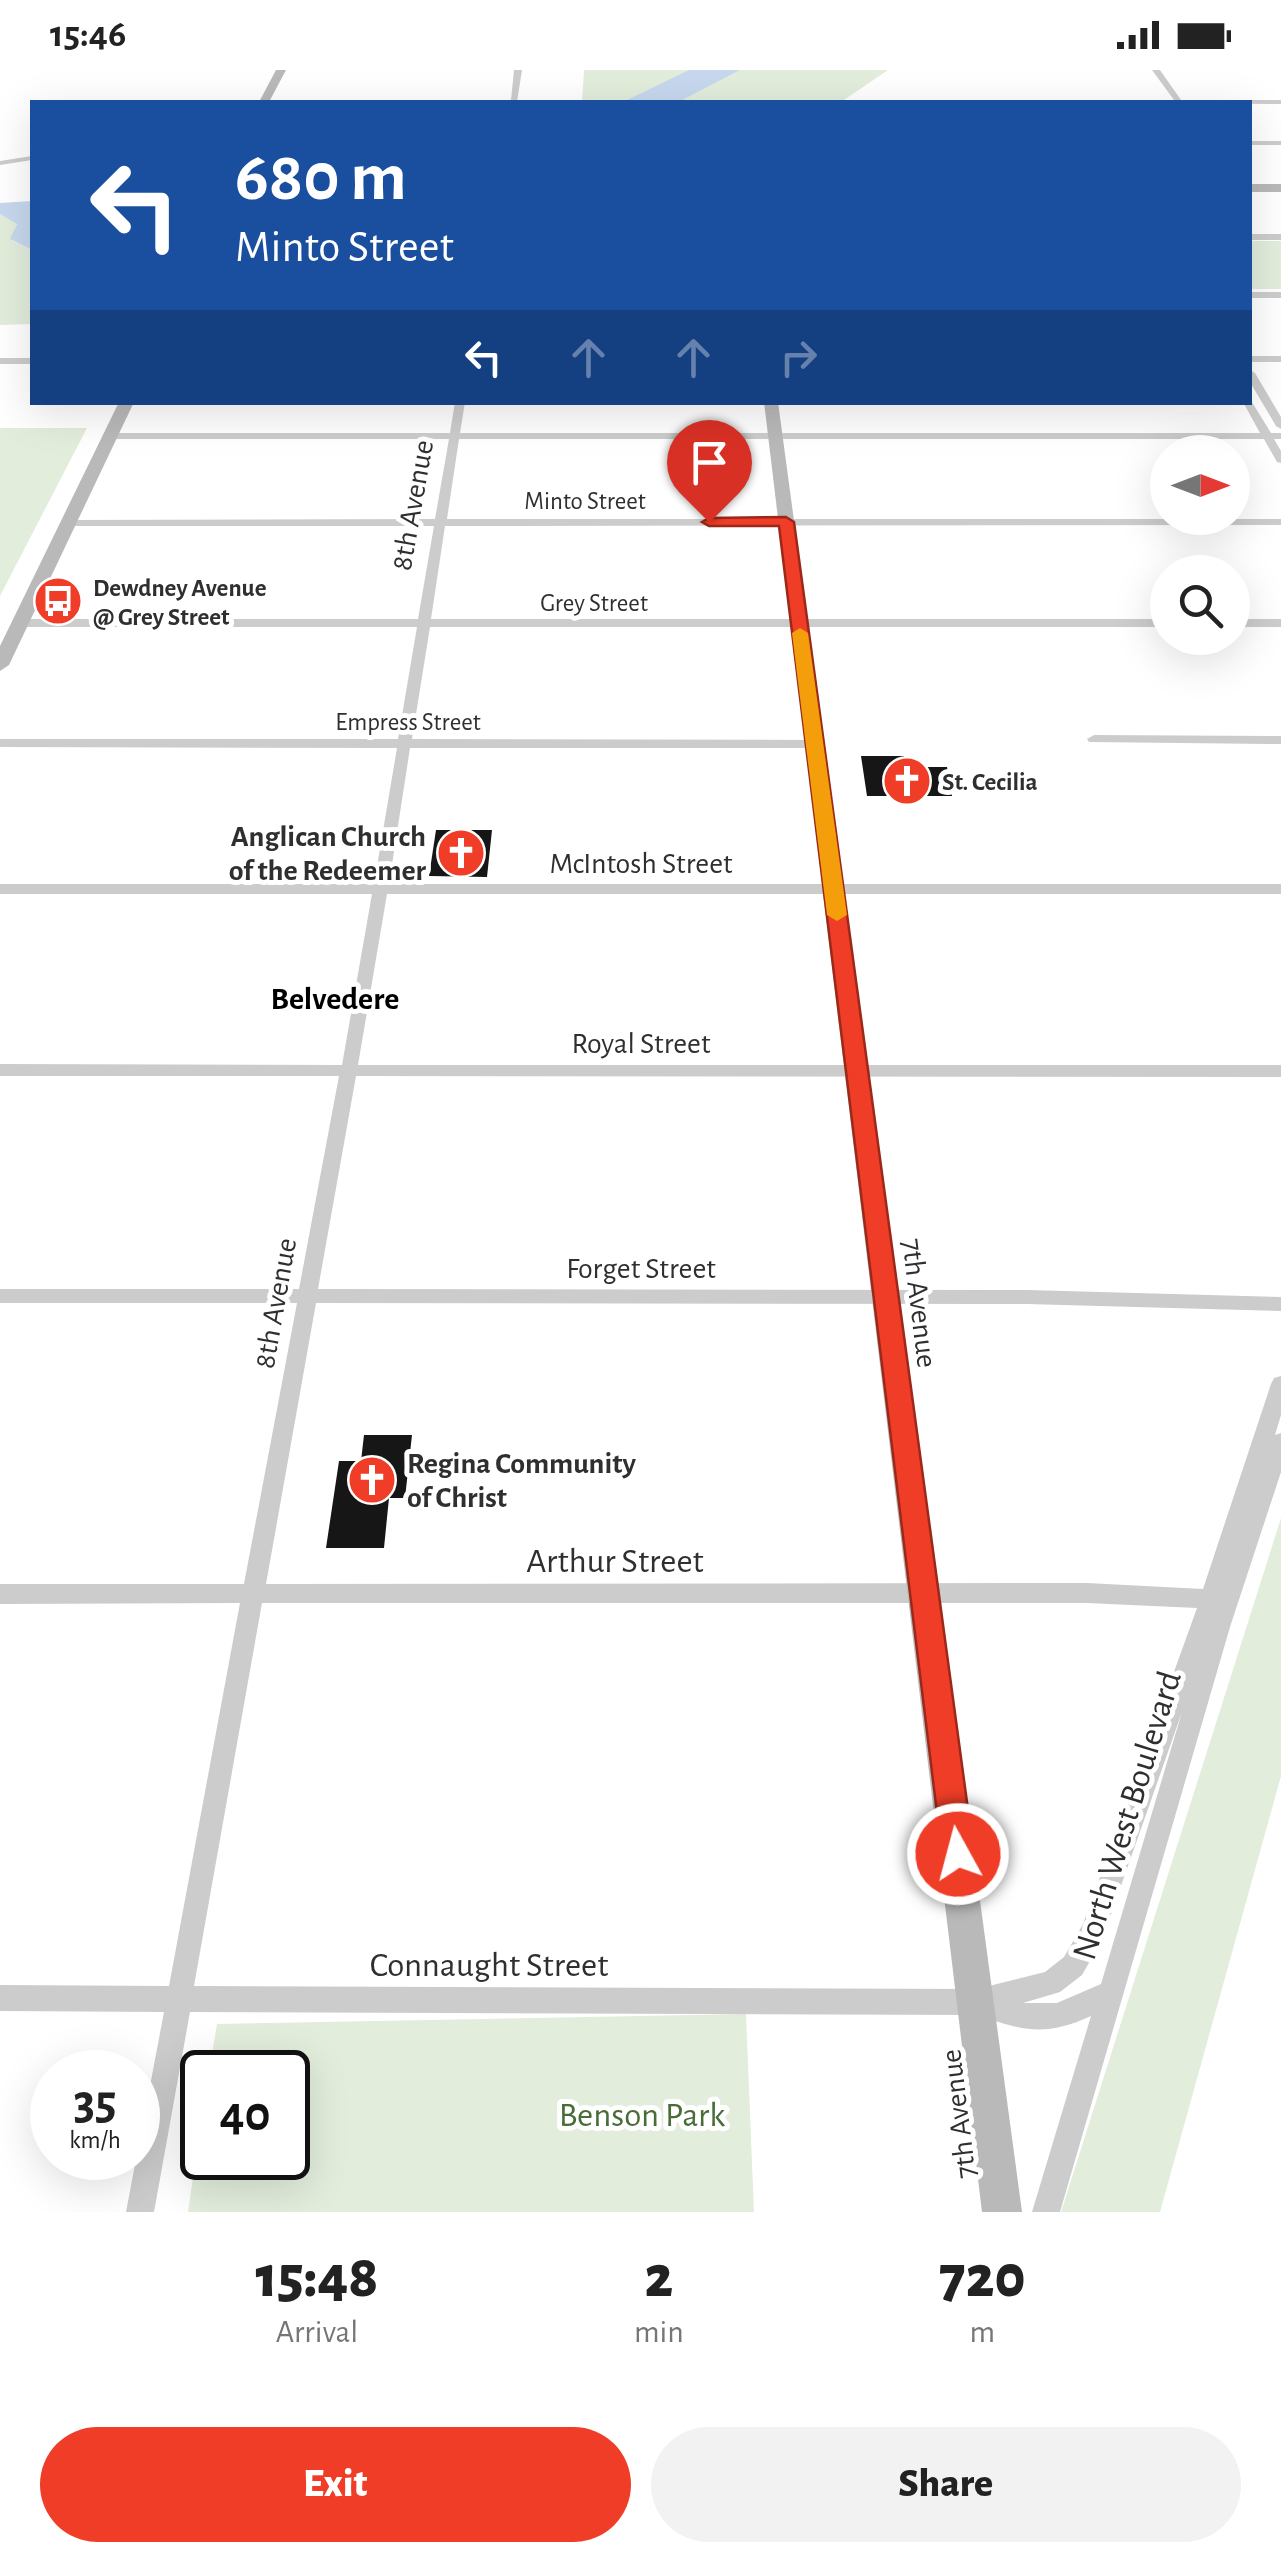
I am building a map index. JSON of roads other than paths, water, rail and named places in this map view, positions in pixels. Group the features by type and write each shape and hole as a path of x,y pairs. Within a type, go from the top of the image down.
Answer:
{"street":[{"path":"265,100 281,70"},
{"path":"514,100 518,70"},
{"path":"1156,70 1178,100"},
{"path":"285,100 291,86"},
{"path":"1252,102 1281,102"},
{"path":"1252,143 1281,143"},
{"path":"0,163 30,158"},
{"path":"1252,188 1281,188"},
{"path":"1252,237 1281,237"},
{"path":"1252,295 1281,294"},
{"path":"1252,360 1281,360"},
{"path":"0,361 30,361"},
{"path":"1252,376 1281,426"},
{"path":"0,665 126,405"},
{"name":"8th Avenue","path":"140,2212 307,1299 459,405"},
{"name":"7th Avenue","path":"771,405 1002,2212"},
{"path":"1250,405 1281,460"},
{"path":"111,436 1281,436"},
{"name":"Minto Street","path":"68,523 1281,522"},
{"name":"Grey Street","path":"20,623 1150,623"},
{"path":"1250,623 1281,623"},
{"path":"1094,739 1281,740"},
{"name":"Empress Street","path":"0,743 816,744"},
{"name":"McIntosh Street","path":"0,889 1281,889"},
{"name":"Royal Street","path":"0,1070 1281,1071"},
{"name":"Forget Street","path":"0,1296 1027,1296 1281,1304"},
{"name":"North West Boulevard","path":"1046,2212 1281,1384"},
{"name":"North West Boulevard","path":"977,2002 1050,1984 1073,1966 1093,1931 1281,1441"},
{"name":"Arthur Street","path":"0,1594 1220,1598"},
{"path":"977,2002 1034,2021 1064,2017 1108,1994"},
{"name":"Connaught Street","path":"0,1998 977,2002"}],"water":[{"path":"689,70 740,70 684,100 627,100"},
{"path":"30,201 30,249 10,239 17,224 0,214 0,203"}],"place":[{"name":"Dewdney Avenue @ Grey Street","path":"58,601"},
{"name":"St. Cecilia","path":"907,781"},
{"name":"Anglican Church of the Redeemer","path":"461,853"},
{"name":"Regina Community of Christ","path":"372,1480"}],"district":[{"name":"Belvedere","path":"335,998"}],"park label":[{"name":"Benson Park","path":"642,2114"}]}
